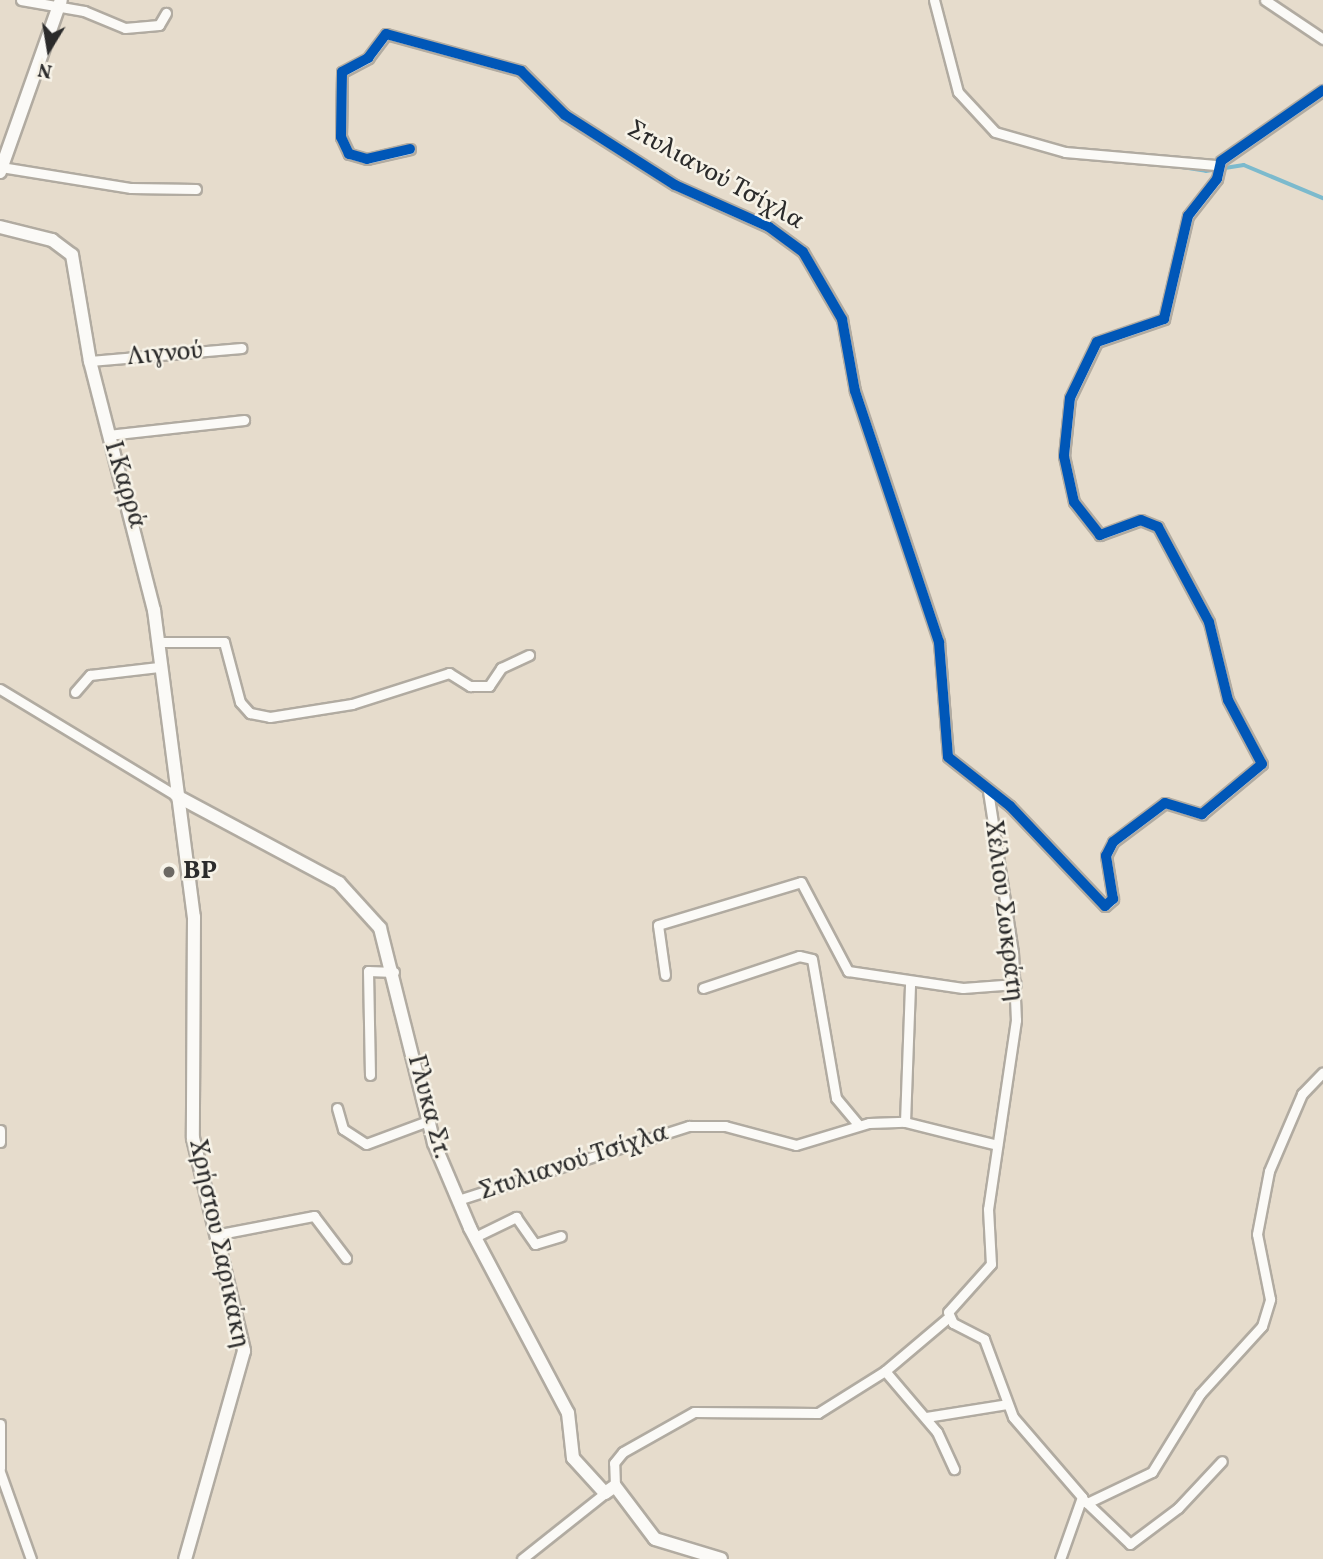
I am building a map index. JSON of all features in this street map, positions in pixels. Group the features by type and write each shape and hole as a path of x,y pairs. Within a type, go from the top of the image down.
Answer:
{"main road":[{"path":"0,172 60,3"},
{"name":"Ι.Καρρά","path":"0,228 69,249 90,361 108,435 141,540 158,642 177,796"},
{"name":"Γλυκα Στ.","path":"177,796 345,887 380,928 395,972 428,1121 475,1237 568,1413 573,1458 610,1490 655,1539 721,1559"},
{"name":"Χρήστου Σαρικάκη","path":"177,796 194,917 193,1138 243,1361 185,1559"}],"street":[{"path":"21,0 60,3 125,28 159,25 166,13"},
{"path":"934,0 958,92 995,132 1065,152 1218,167 1323,90"},
{"path":"1265,0 1323,39"},
{"name":"Στυλιανού Τσίχλα","path":"410,149 367,159 349,154 341,137 342,72 372,54 386,34 521,71 565,115 675,185 769,227 803,252 842,319 859,403 939,642 946,752 988,791"},
{"path":"1,167 131,188 196,189"},
{"name":"Χέλιου Σωκράτη","path":"988,791 1010,806 1105,906 1114,895 1106,856 1114,842 1162,804 1202,814 1255,775 1261,756 1228,700 1209,622 1161,531 1146,520 1099,534 1074,502 1064,456 1070,398 1094,347 1164,319 1188,216 1217,179 1218,167"},
{"name":"Λιγνού","path":"90,361 241,348"},
{"path":"108,435 244,420"},
{"path":"158,642 224,642 240,702 265,716 352,704 449,673 470,686 489,686 501,668 529,655"},
{"path":"75,692 90,675 159,667"},
{"path":"0,689 177,796"},
{"name":"Χέλιου Σωκράτη","path":"610,1490 614,1463 623,1452 694,1412 808,1415 885,1371 949,1317 952,1304 990,1267 997,1145 1016,984 988,791"},
{"path":"665,975 659,925 801,882 842,967 910,983 970,989 1016,984"},
{"path":"703,988 799,956 812,959 836,1098 859,1125"},
{"path":"370,1075 368,971 395,972"},
{"path":"905,1122 910,983"},
{"path":"1060,1559 1084,1500 1150,1474 1200,1394 1266,1320 1270,1299 1258,1252 1258,1219 1293,1114 1323,1072"},
{"path":"337,1108 343,1129 366,1144 428,1121"},
{"name":"Στυλιανού Τσίχλα","path":"458,1200 689,1126 725,1126 796,1145 859,1125 905,1122 997,1145"},
{"path":"0,1130 0,1142"},
{"path":"215,1235 310,1215 321,1219 346,1258"},
{"path":"475,1237 516,1217 535,1244 561,1236"},
{"path":"949,1317 989,1346 1007,1404 1084,1500 1130,1544 1178,1508 1222,1461"},
{"path":"885,1371 926,1417 954,1469"},
{"path":"926,1417 1007,1404"},
{"path":"0,1424 0,1470 31,1559"},
{"path":"523,1559 610,1490"}],"waterway":[{"path":"939,3 963,93"},
{"path":"1176,166 1206,171 1244,165 1323,198"}],"cycle path":[{"path":"410,149 367,159 349,154 341,137 342,72 368,58 386,34 521,71 565,115 675,185 769,227 803,252 842,319 855,391 939,642 948,757 1010,806 1105,906 1113,899 1106,856 1113,842 1165,803 1202,814 1262,764 1228,700 1209,622 1158,527 1141,520 1100,535 1074,502 1064,456 1070,398 1097,342 1164,319 1188,216 1217,179 1221,161 1323,90"}],"place":[{"name":"BP","path":"169,872"}]}
